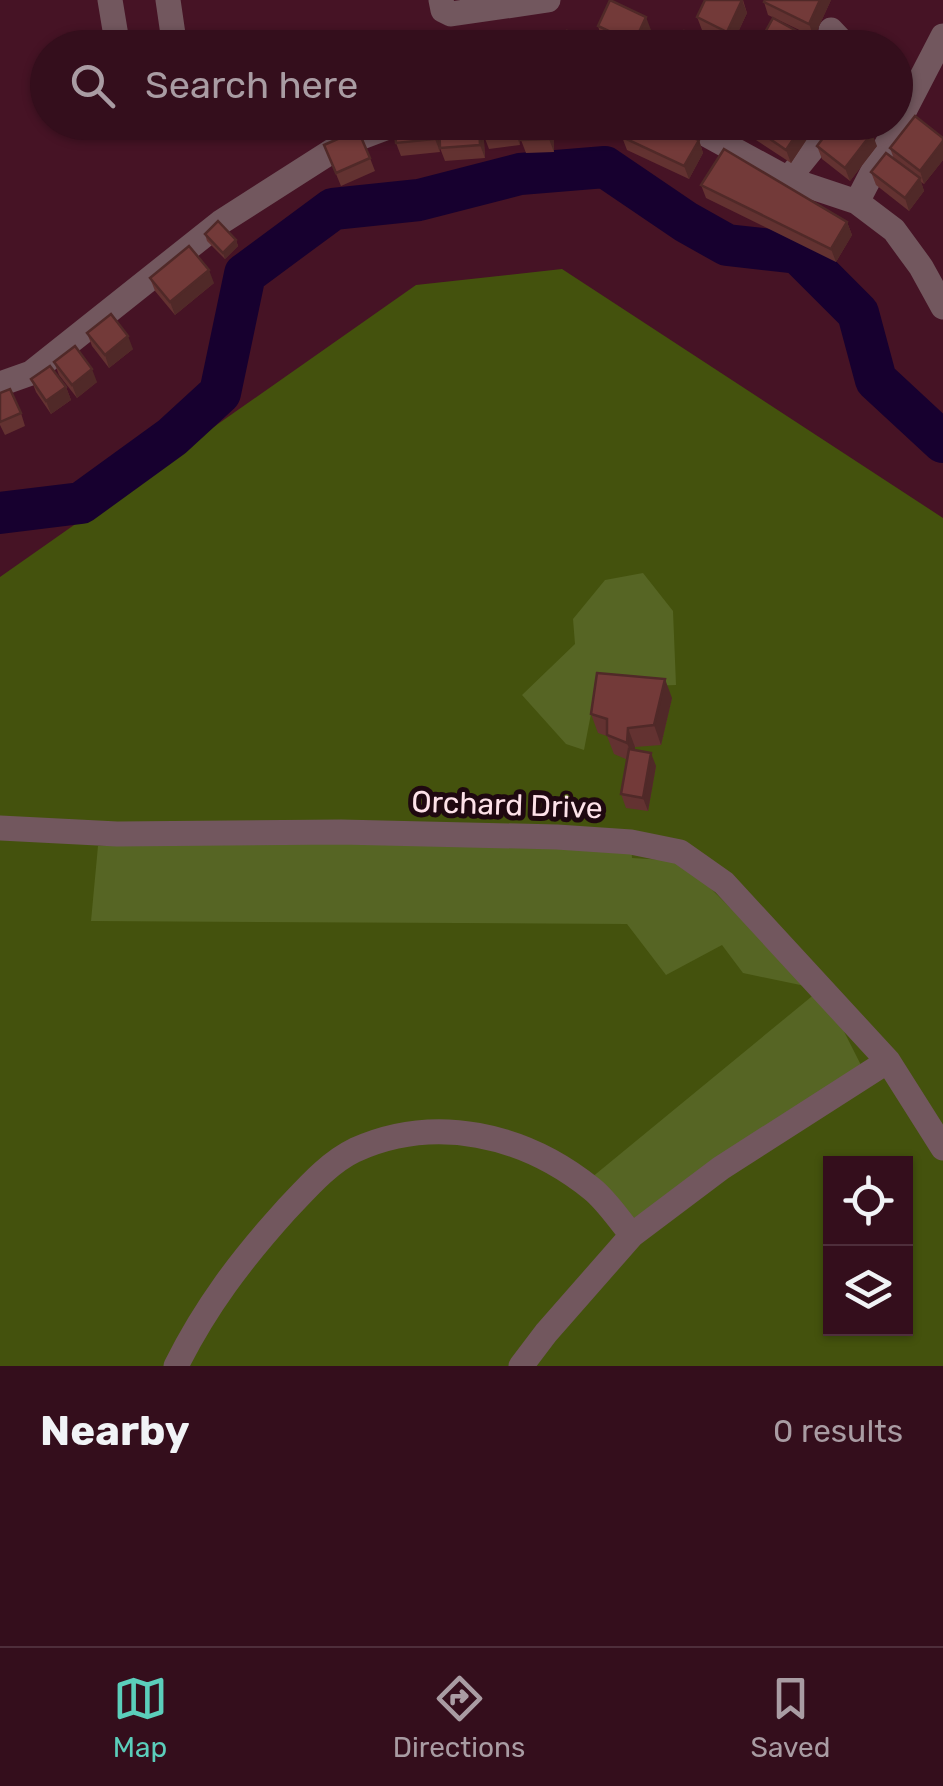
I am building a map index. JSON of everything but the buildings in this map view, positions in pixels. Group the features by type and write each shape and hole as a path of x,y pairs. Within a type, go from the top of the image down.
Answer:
{"street":[{"path":"110,0 115,30"},
{"path":"168,0 172,30"},
{"path":"441,0 443,10 451,14 475,6 548,0"},
{"path":"913,94 943,36"},
{"path":"0,384 32,372 221,222 353,140"},
{"path":"715,140 788,179 857,202 894,230 943,307"},
{"path":"788,179 819,140"},
{"path":"857,202 889,140"},
{"name":"Orchard Drive","path":"0,828 118,834 341,832 557,836 632,842 680,852 724,883 888,1060 943,1148"},
{"path":"521,1366 632,1235 722,1168 888,1060"},
{"name":"Orchard Drive","path":"908,1089 943,1159"},
{"path":"176,1366 195,1328 237,1264 315,1179 352,1152 392,1137 431,1129 467,1131 501,1140 541,1158 592,1189 632,1235"}],"green space":[{"path":"562,269 943,518 943,1366 0,1366 0,577 416,285"},
{"path":"643,573 673,611 676,685 596,688 584,750 566,744 522,695 575,644 573,619 605,580"},
{"path":"283,841 631,842 632,858 683,861 810,987 743,973 722,945 666,975 627,924 91,921 98,846"},
{"path":"822,988 865,1073 631,1220 591,1178"}],"waterway":[{"path":"0,513 81,503 172,437 220,393 245,274 333,209 419,200 520,174 605,167 727,245 798,253 858,313 876,380 943,442"}]}
